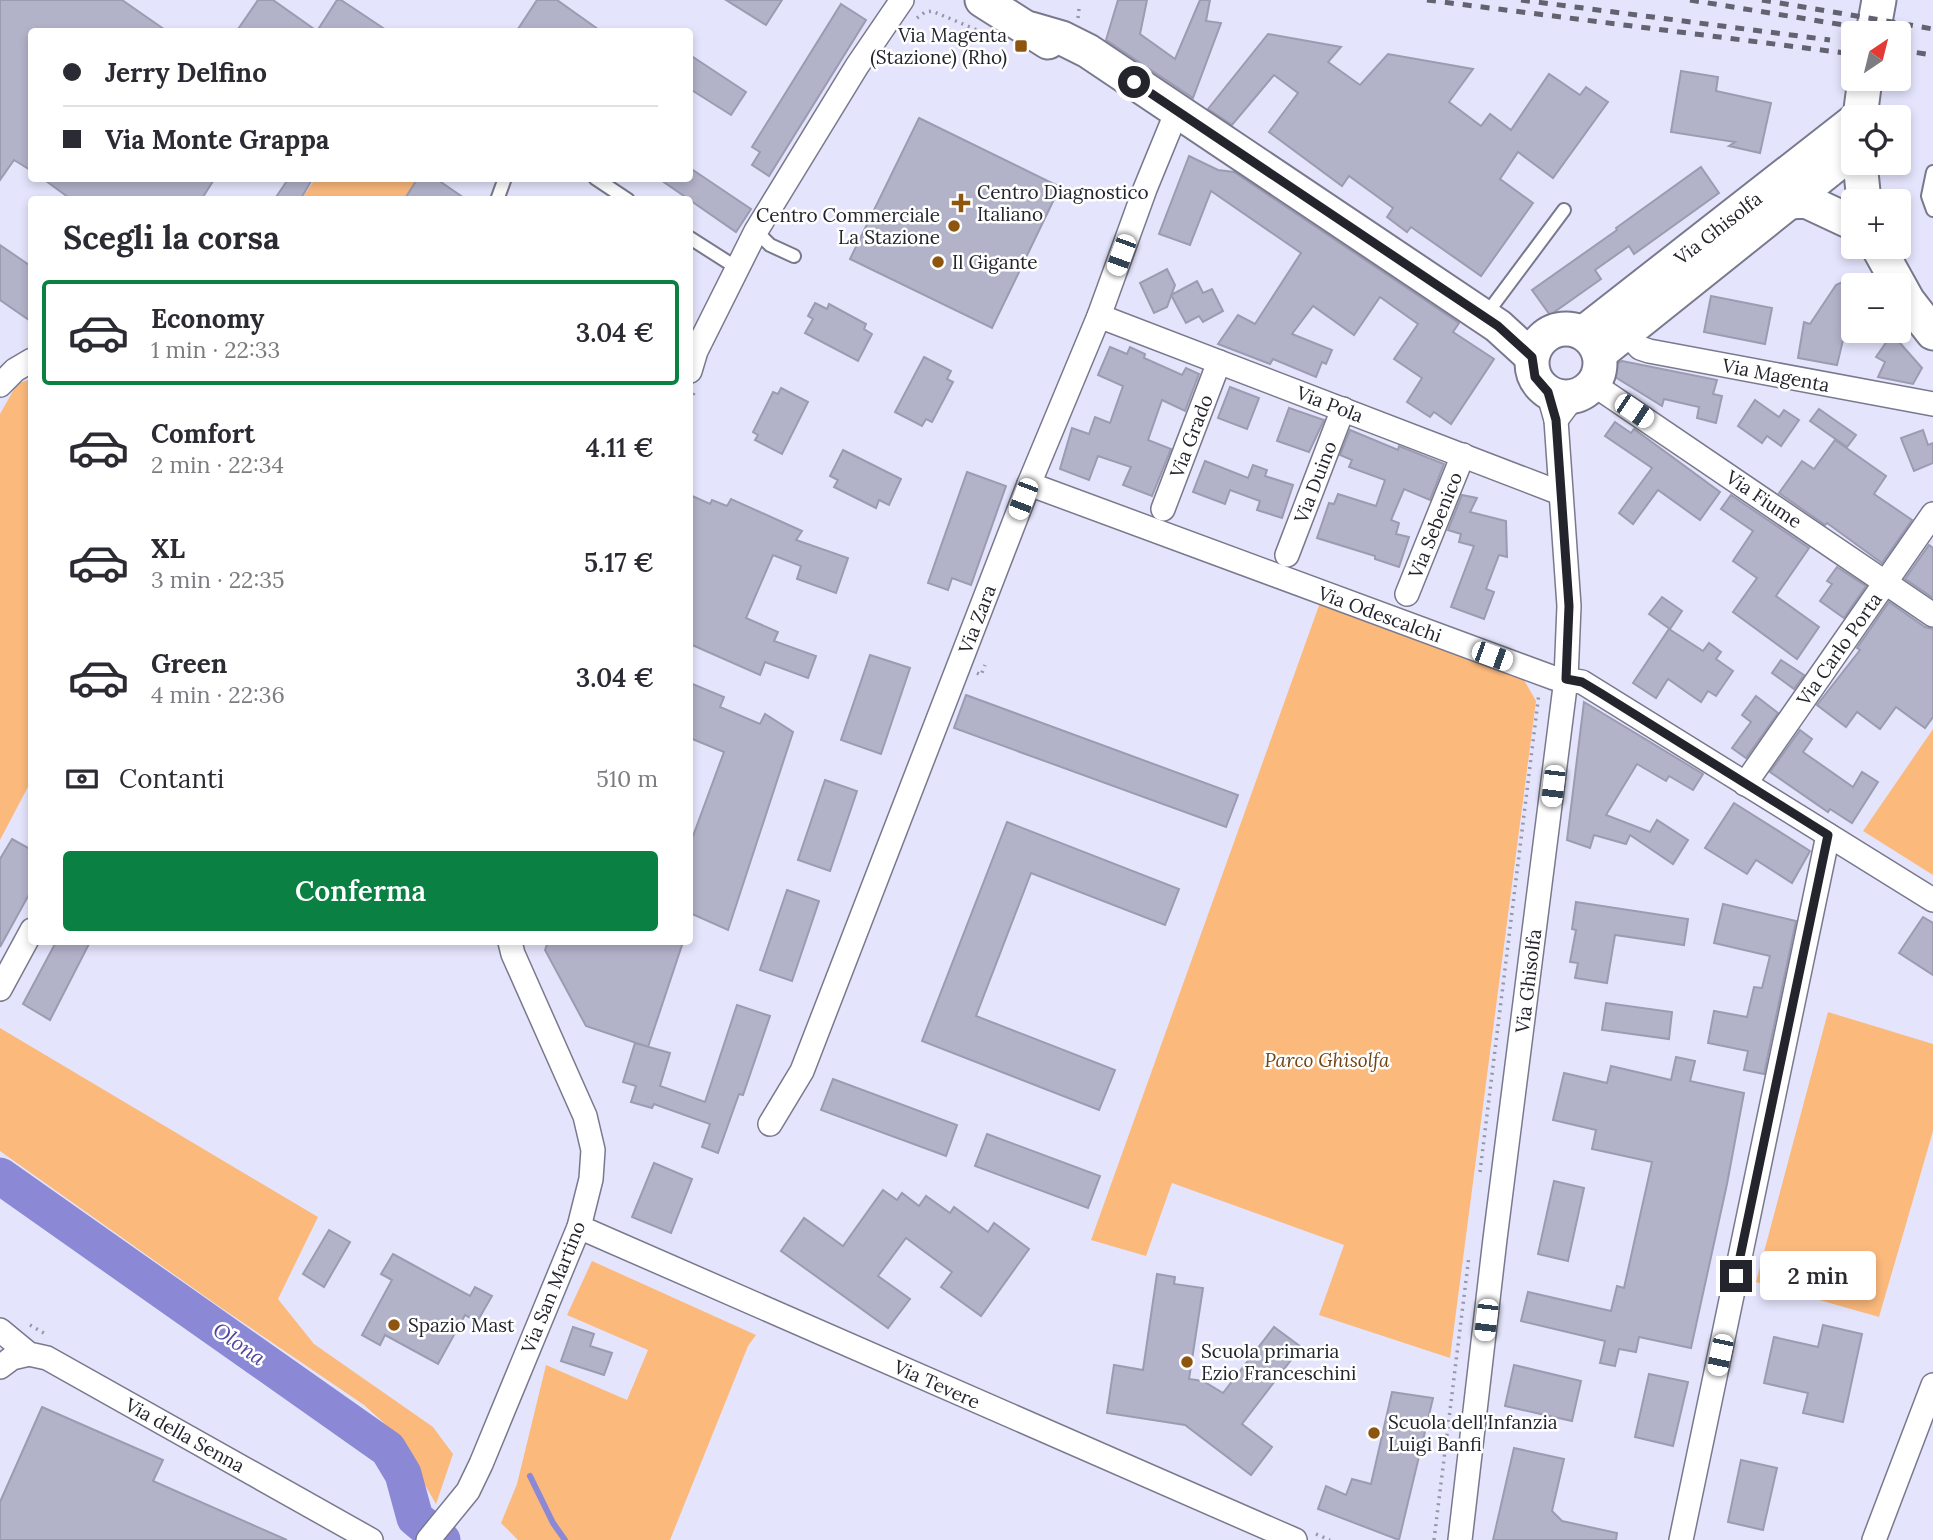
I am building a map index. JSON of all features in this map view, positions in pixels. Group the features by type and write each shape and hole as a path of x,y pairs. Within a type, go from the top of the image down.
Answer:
{"street":[{"path":"693,366 756,231 843,89 902,0"},
{"path":"982,0 1031,29 1062,52 1096,69 1134,82 1491,322 1536,349"},
{"path":"1875,21 1879,0"},
{"name":"Via Zara","path":"770,1124 802,1071 1029,484 1099,316 1145,189 1177,111"},
{"name":"Via Ghisolfa","path":"1576,380 1841,134"},
{"name":"Via Ghisolfa","path":"1460,1540 1566,679 1569,606 1560,493 1576,380 1626,333 1841,161"},
{"name":"Via Ghisolfa","path":"1790,202 1806,201 1841,217"},
{"path":"1885,259 1908,300 1933,333"},
{"name":"Via Pola","path":"1099,316 1560,493"},
{"path":"1568,328 1576,380 1535,377 1536,349 1555,330 1568,328"},
{"name":"Via Magenta","path":"1626,333 1640,348 1649,351 1933,404"},
{"path":"0,385 15,370 28,362"},
{"name":"Via Grado","path":"1163,509 1219,362"},
{"name":"Via Fiume","path":"1576,380 1933,615"},
{"name":"Via Duino","path":"1287,555 1343,409"},
{"name":"Via Sebenico","path":"1408,594 1463,455"},
{"name":"Via Odescalchi","path":"1029,484 1542,674 1582,682 1933,900"},
{"name":"Via Carlo Porta","path":"1745,784 1933,514"},
{"path":"1681,1540 1828,835"},
{"path":"0,989 28,937"},
{"name":"Via San Martino","path":"428,1540 468,1491 481,1464 579,1227 591,1179 592,1139 585,1116 511,945"},
{"name":"Via Tevere","path":"579,1227 1295,1540"},
{"name":"Via della Senna","path":"0,1330 29,1353 47,1357 371,1540"},
{"path":"0,1367 12,1358 29,1353"},
{"path":"1874,1540 1933,1385"}],"lane":[{"path":"1933,172 1928,196 1933,210"},
{"path":"600,182 622,196"},
{"path":"1491,322 1564,210"},
{"path":"756,231 770,245 794,256"},
{"path":"693,240 737,268"}],"path":[{"path":"911,27 925,12 932,11 989,36"},
{"path":"981,675 985,665"},
{"path":"1478,1183 1542,674"},
{"path":"1434,1540 1470,1251"}],"green space":[{"path":"313,182 416,182 406,196 304,196"},
{"path":"28,380 28,787 0,840 0,414 17,384"},
{"name":"Parco Ghisolfa","path":"1321,600 1524,680 1536,701 1450,1358 1319,1315 1344,1245 1172,1183 1146,1256 1091,1240"},
{"path":"1933,729 1933,875 1863,831"},
{"path":"1828,1012 1933,1044 1933,1131 1879,1317 1756,1282"},
{"path":"0,1028 318,1217 278,1299 314,1344 433,1427 453,1454 436,1504 395,1433 364,1405 217,1305 0,1151"},
{"path":"592,1261 756,1335 748,1346 670,1540 518,1540 501,1523 517,1484 546,1365 627,1400 648,1350 567,1315"}],"building":[{"path":"0,0 122,0 162,28 28,28 28,169 14,160 0,180"},
{"path":"258,0 273,0 313,28 239,28"},
{"path":"337,0 383,28 319,28"},
{"path":"537,0 557,0 596,28 519,28"},
{"path":"726,0 782,0 766,25"},
{"path":"1118,0 1147,0 1140,34 1175,59 1200,0 1210,0 1206,21 1221,23 1193,98 1106,40"},
{"path":"841,4 866,20 769,176 752,165 760,152 752,147"},
{"path":"1268,34 1341,47 1328,62 1360,85 1388,54 1473,69 1449,102 1481,126 1490,114 1511,130 1549,74 1580,95 1586,87 1608,102 1553,178 1518,152 1500,179 1533,203 1481,276 1411,227 1407,232 1387,217 1393,208 1349,176 1342,186 1269,132 1298,93 1274,75 1232,125 1208,109"},
{"path":"693,57 746,92 731,115 693,91"},
{"path":"1681,71 1718,77 1716,91 1771,103 1760,153 1729,146 1735,142 1671,132"},
{"name":"Centro Commerciale La Stazione","path":"919,118 1060,187 992,328 850,259"},
{"path":"1189,156 1218,170 1234,172 1459,323 1453,332 1494,359 1451,424 1434,412 1430,417 1407,402 1422,378 1394,359 1418,324 1380,297 1354,335 1313,306 1292,334 1332,350 1326,364 1322,362 1316,377 1273,359 1270,364 1218,344 1238,315 1255,324 1301,253 1211,191 1190,245 1159,234"},
{"path":"1701,167 1719,193 1634,254 1629,246 1595,270 1601,279 1550,315 1532,290"},
{"path":"693,170 751,209 736,232 693,202 693,196 684,196 664,182 693,182"},
{"path":"47,182 212,182 204,196 67,196"},
{"path":"286,182 311,182 302,196 277,196"},
{"path":"415,182 441,182 461,196 407,196"},
{"path":"0,245 28,264 28,319 0,300"},
{"path":"1167,269 1175,285 1167,307 1154,313 1140,283"},
{"path":"1197,281 1203,293 1212,289 1223,311 1203,322 1199,316 1186,323 1171,295"},
{"path":"1841,283 1842,343 1837,365 1798,358 1804,322 1810,324 1836,285"},
{"path":"1711,296 1772,308 1765,344 1704,332"},
{"path":"815,303 827,309 829,304 866,324 864,329 872,334 858,361 805,333 813,319 808,316"},
{"path":"1886,343 1900,343 1922,368 1913,384 1878,377 1885,362 1876,357"},
{"path":"1110,347 1127,354 1130,347 1145,354 1144,358 1182,375 1186,368 1199,374 1185,411 1162,400 1148,440 1171,449 1152,496 1123,485 1131,467 1098,456 1089,480 1060,469 1072,428 1089,434 1095,417 1110,423 1123,386 1098,375"},
{"path":"924,357 951,371 947,379 953,382 932,422 926,419 922,426 895,412"},
{"path":"1622,361 1717,380 1713,394 1722,396 1716,423 1697,418 1699,407 1664,399 1662,406 1612,375 1615,365"},
{"path":"1230,387 1259,398 1247,429 1218,418"},
{"path":"781,388 808,402 782,454 755,440 758,435 753,432 773,392 778,394"},
{"path":"1755,400 1779,417 1784,410 1799,420 1781,446 1767,436 1762,443 1738,426"},
{"path":"1289,408 1324,420 1309,452 1277,441"},
{"path":"1819,409 1856,435 1847,447 1810,421"},
{"path":"1615,422 1631,433 1634,429 1720,492 1700,520 1658,490 1633,524 1619,513 1652,468 1605,436"},
{"path":"1350,430 1398,450 1399,446 1444,464 1430,500 1404,489 1391,520 1399,523 1396,534 1409,537 1399,567 1375,559 1375,556 1317,538 1329,503 1334,504 1338,494 1376,506 1385,480 1349,467 1352,460 1340,455"},
{"path":"1923,430 1928,445 1933,443 1933,463 1914,471 1901,438"},
{"path":"1835,440 1886,476 1874,494 1912,520 1882,563 1827,523 1825,525 1779,493 1802,461 1814,469"},
{"path":"843,450 901,479 889,505 879,500 876,508 834,487 838,480 830,476"},
{"path":"1205,461 1248,478 1253,465 1267,470 1265,476 1293,485 1282,518 1257,510 1260,501 1230,490 1225,504 1193,492"},
{"path":"967,472 1006,486 971,585 952,578 948,590 928,583"},
{"path":"1462,495 1477,498 1470,512 1506,521 1507,557 1499,555 1486,589 1494,592 1484,619 1451,607 1474,546 1459,542 1461,534 1448,530"},
{"path":"1731,495 1809,548 1776,596 1819,627 1797,659 1733,612 1757,578 1733,561 1753,531 1721,509"},
{"path":"693,496 710,504 712,500 727,506 731,499 802,531 796,540 848,558 836,593 797,579 801,566 773,555 746,618 778,632 774,641 816,656 808,678 765,662 760,675 693,645"},
{"path":"1929,545 1933,548 1933,598 1905,579"},
{"path":"1837,567 1866,586 1844,618 1820,601 1832,584 1827,581"},
{"path":"1662,597 1682,611 1670,629 1649,614"},
{"path":"1889,602 1925,627 1933,629 1933,717 1925,728 1896,707 1880,729 1857,712 1846,727 1817,705 1860,650 1857,648"},
{"path":"1669,629 1703,651 1709,643 1721,652 1716,659 1733,671 1716,696 1708,691 1701,702 1668,679 1656,698 1633,683"},
{"path":"870,655 910,668 881,754 841,740"},
{"path":"1781,660 1804,675 1794,689 1772,673"},
{"path":"693,684 724,697 720,707 760,724 765,714 793,732 728,930 693,914 693,836 724,752 693,739"},
{"path":"966,695 1238,795 1226,827 954,728"},
{"path":"1756,696 1778,713 1746,758 1732,748 1751,722 1742,715"},
{"path":"1584,702 1703,774 1693,790 1669,776 1666,781 1637,764 1606,815 1650,832 1657,820 1688,840 1673,864 1630,835 1626,844 1594,835 1590,848 1567,840"},
{"path":"1800,730 1812,739 1803,752 1853,787 1862,772 1878,782 1852,823 1830,809 1828,812 1770,772"},
{"path":"825,780 857,791 830,871 798,860"},
{"path":"1734,803 1810,851 1792,883 1756,860 1747,874 1705,848"},
{"path":"1007,822 1179,889 1165,925 1031,873 976,1016 1115,1070 1099,1110 922,1041"},
{"path":"12,839 28,848 28,896 0,947 0,859"},
{"path":"787,890 819,901 792,981 760,970"},
{"path":"1576,902 1688,919 1684,945 1615,935 1607,983 1575,978 1578,963 1570,962 1576,930 1572,929"},
{"path":"1723,904 1796,921 1764,1074 1744,1070 1748,1051 1708,1043 1714,1011 1747,1017 1754,987 1762,988 1770,956 1714,943"},
{"path":"1923,917 1933,923 1933,975 1899,953"},
{"path":"54,945 88,945 50,1020 23,1004"},
{"path":"547,945 682,945 648,1047 586,1026 545,950"},
{"path":"1606,1003 1672,1012 1669,1039 1602,1030"},
{"path":"737,1005 770,1016 743,1095 739,1094 718,1153 702,1147 710,1124 654,1104 652,1108 631,1102 636,1086 623,1082 635,1043 670,1053 660,1086 705,1102"},
{"path":"1676,1057 1695,1061 1690,1081 1744,1093 1691,1348 1639,1337 1636,1352 1619,1349 1615,1366 1600,1363 1605,1341 1521,1321 1528,1292 1611,1311 1617,1286 1624,1288 1652,1162 1592,1149 1596,1130 1553,1120 1564,1073 1607,1083 1611,1066 1671,1080"},
{"path":"833,1079 957,1125 946,1156 821,1110"},
{"path":"987,1134 1100,1176 1088,1208 975,1166"},
{"path":"654,1163 692,1179 671,1233 632,1217"},
{"path":"1554,1181 1584,1188 1568,1261 1538,1254"},
{"path":"883,1190 897,1200 902,1193 919,1206 926,1196 950,1213 954,1207 988,1232 994,1223 1029,1249 981,1316 941,1287 952,1272 906,1238 878,1276 910,1299 888,1328 781,1251 804,1218 843,1246"},
{"path":"329,1230 350,1242 324,1287 303,1274"},
{"path":"393,1254 470,1296 475,1287 492,1296 477,1322 465,1315 438,1364 385,1335 380,1345 362,1335 392,1280 381,1274"},
{"path":"1157,1274 1175,1277 1174,1284 1203,1288 1189,1379 1203,1381 1223,1393 1274,1327 1301,1347 1242,1424 1272,1447 1251,1475 1185,1425 1107,1413 1114,1365 1143,1370"},
{"path":"1823,1325 1862,1334 1843,1422 1803,1413 1808,1393 1764,1383 1774,1337 1818,1347"},
{"path":"573,1327 594,1334 590,1346 612,1353 604,1375 561,1361"},
{"path":"1514,1365 1581,1381 1572,1421 1505,1406"},
{"path":"1649,1374 1688,1382 1673,1446 1635,1437"},
{"path":"1392,1392 1433,1398 1399,1540 1318,1509 1326,1486 1346,1495 1352,1479 1371,1484"},
{"path":"42,1407 163,1460 153,1481 287,1540 0,1540 0,1502"},
{"path":"1514,1448 1564,1459 1552,1511 1562,1521 1617,1533 1616,1540 1493,1540"},
{"path":"1741,1460 1777,1468 1763,1530 1728,1522"}],"waterway":[{"name":"Olona","path":"0,1176 388,1449 403,1474 415,1518 442,1540"},
{"path":"530,1476 553,1523 565,1540"}],"railway":[{"path":"1427,0 1841,52"},
{"path":"1521,0 1830,40"},
{"path":"1690,0 1841,25"},
{"path":"1762,0 1933,29"},
{"path":"1911,52 1933,55"}],"place":[{"name":"Via Magenta (Stazione) (Rho)","path":"1021,46"},
{"name":"Centro Diagnostico Italiano","path":"961,203"},
{"name":"Centro Commerciale La Stazione","path":"954,226"},
{"name":"Il Gigante","path":"938,262"},
{"name":"Spazio Mast","path":"394,1325"},
{"name":"Scuola primaria Ezio Franceschini","path":"1187,1362"},
{"name":"Scuola dell'Infanzia Luigi Banfi","path":"1374,1433"}],"route":[{"path":"1134,82 1498,326 1532,357 1535,377 1548,392 1556,420 1569,606 1566,679 1582,682 1828,835 1736,1276"}]}
